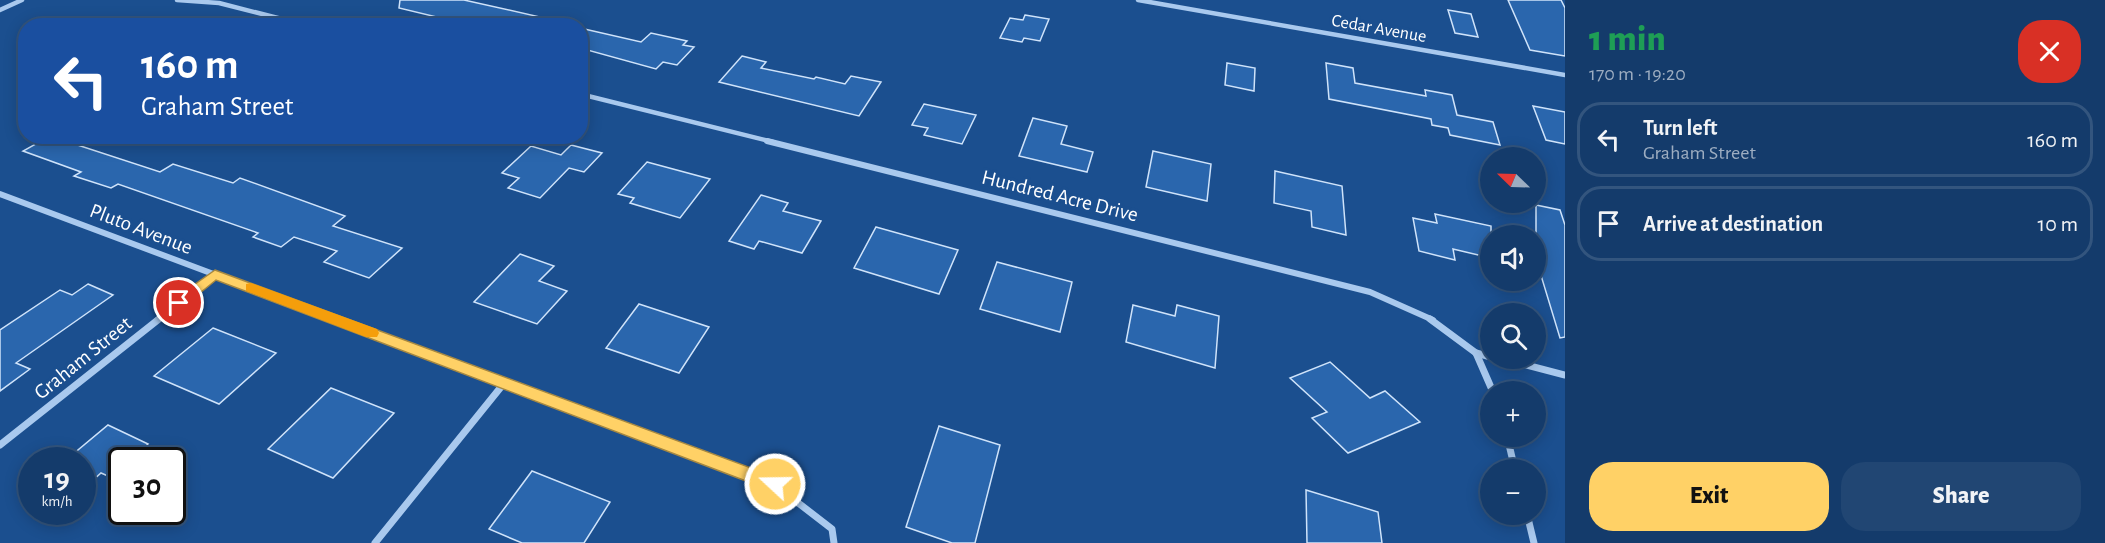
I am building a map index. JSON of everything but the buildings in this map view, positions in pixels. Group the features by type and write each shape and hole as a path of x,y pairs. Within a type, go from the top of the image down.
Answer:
{"street":[{"path":"0,10 22,0"},
{"path":"177,0 217,1 280,18"},
{"name":"Cedar Avenue","path":"1138,0 1565,75"},
{"path":"1188,9 1190,0"},
{"name":"Hundred Acre Drive","path":"588,96 1370,292 1431,319 1476,353 1488,381"},
{"name":"Pluto Avenue","path":"0,194 775,484 832,529 834,543"},
{"name":"Graham Street","path":"0,446 215,274"},
{"path":"1476,353 1480,354"},
{"path":"1541,369 1565,375"},
{"path":"375,543 505,382"},
{"path":"1530,525 1534,543"}],"slow traffic":[{"path":"251,288 372,333"}],"route":[{"path":"179,303 215,274 775,484"}]}
